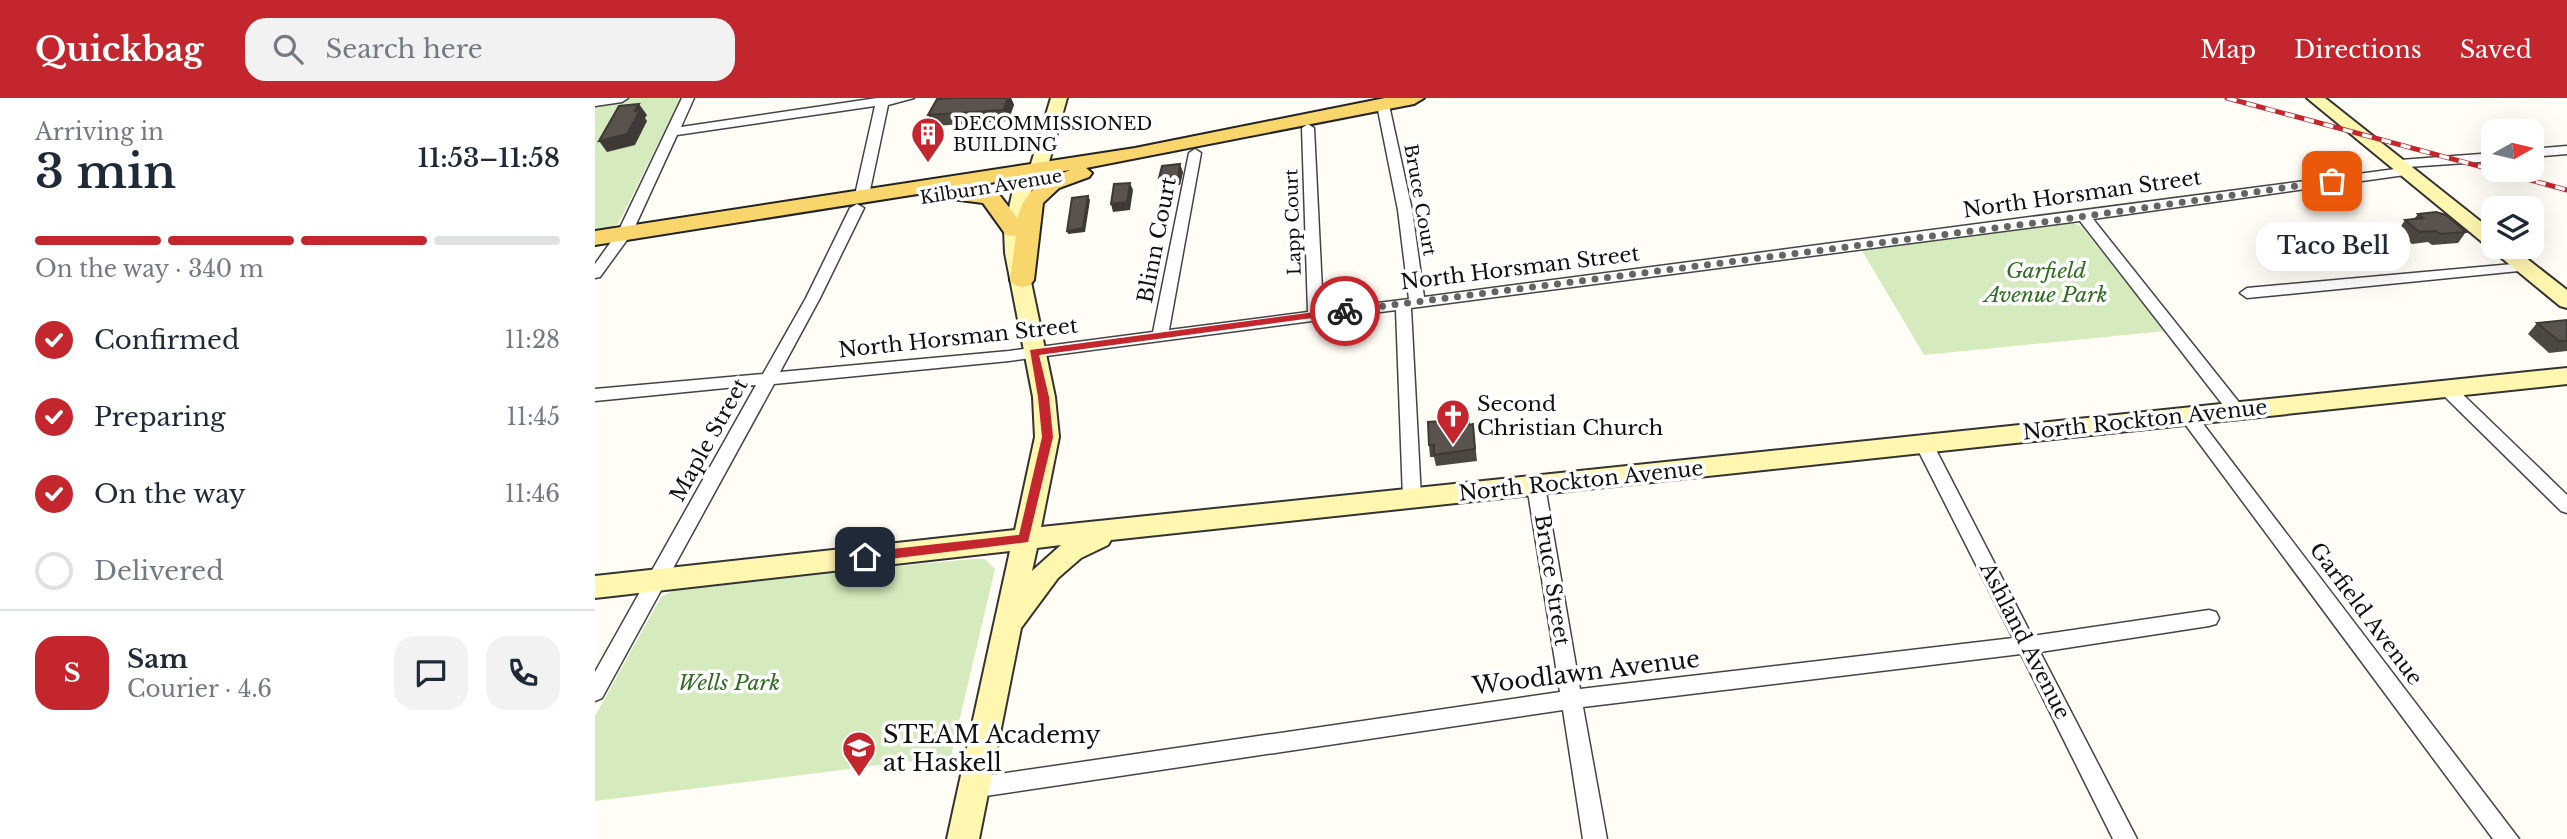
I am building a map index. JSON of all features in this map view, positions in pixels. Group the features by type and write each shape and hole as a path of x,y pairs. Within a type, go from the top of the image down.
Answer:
{"main road":[{"path":"974,178 1010,166 1038,144 1047,98"},
{"path":"963,839 1047,437 1044,397 1015,253 1014,230 1038,144 1059,98"},
{"name":"Kilburn Avenue","path":"1087,166 1415,98"},
{"path":"2315,98 2481,231"},
{"name":"Kilburn Avenue","path":"595,247 622,239 859,202 974,178 1195,153 1308,128 1383,105"},
{"path":"1038,144 1056,159 1087,166"},
{"path":"1022,280 1033,201 1052,184 1087,166"},
{"name":"Kilburn Avenue","path":"859,202 949,193 1028,174"},
{"path":"949,193 976,193 990,197 1000,205 1014,230"},
{"name":"Kilburn Avenue","path":"595,238 622,239"},
{"path":"2515,259 2567,301"},
{"name":"North Rockton Avenue","path":"595,587 2567,376"},
{"path":"1004,635 1029,593 1063,557 1084,543 1139,527"}],"street":[{"path":"595,102 622,98"},
{"path":"595,274 622,239 688,98"},
{"path":"672,132 908,98"},
{"name":"Maple Street","path":"595,692 818,287 859,202 883,100"},
{"name":"Bruce Court","path":"1383,105 1405,210 1410,303"},
{"name":"Lapp Court","path":"1308,128 1316,315"},
{"path":"2545,152 2567,150"},
{"name":"Blinn Court","path":"1160,335 1195,153"},
{"name":"North Horsman Street","path":"595,395 1033,352 2084,216 2481,159"},
{"path":"2084,216 2236,410"},
{"path":"2247,293 2525,267"},
{"path":"1410,303 1412,498"},
{"path":"2446,388 2567,506"},
{"name":"Garfield Avenue","path":"2188,416 2507,839"},
{"name":"Ashland Avenue","path":"1924,444 2126,839"},
{"name":"Bruce Street","path":"1536,486 1595,839"},
{"name":"Woodlawn Avenue","path":"972,788 1571,699 2027,645 2209,618"}],"green space":[{"path":"595,98 681,98 618,224 595,234"},
{"name":"Garfield Avenue Park","path":"2069,222 2081,226 2165,331 1924,355 1861,249"},
{"name":"Wells Park","path":"985,559 995,569 951,756 595,801 595,716 661,597 680,587"}],"building":[{"path":"1008,98 1003,110 928,115 937,99"},
{"path":"639,104 635,111 640,110 627,134 599,141 619,106"},
{"path":"1180,164 1178,177 1159,178 1162,166"},
{"path":"1130,183 1127,202 1111,204 1114,184"},
{"path":"1088,196 1083,228 1067,231 1072,198"},
{"path":"2436,212 2446,215 2466,232 2419,232 2405,220 2423,218 2418,214"},
{"path":"2567,320 2567,341 2559,341 2537,323"},
{"name":"Second Christian Church","path":"1468,419 1469,425 1473,424 1475,449 1434,455 1434,445 1429,445 1428,422"}],"railway":[{"path":"2227,98 2567,190"}],"way so far":[{"path":"1345,311 2058,220 2332,181"}],"place":[{"name":"DECOMMISSIONED BUILDING","path":"928,164"},
{"name":"Taco Bell","path":"2332,181"},
{"name":"Second Christian Church","path":"1453,446"},
{"name":"STEAM Academy at Haskell","path":"859,778"}],"route":[{"path":"865,557 1024,539 1047,437 1044,397 1033,352 1345,311"}]}
